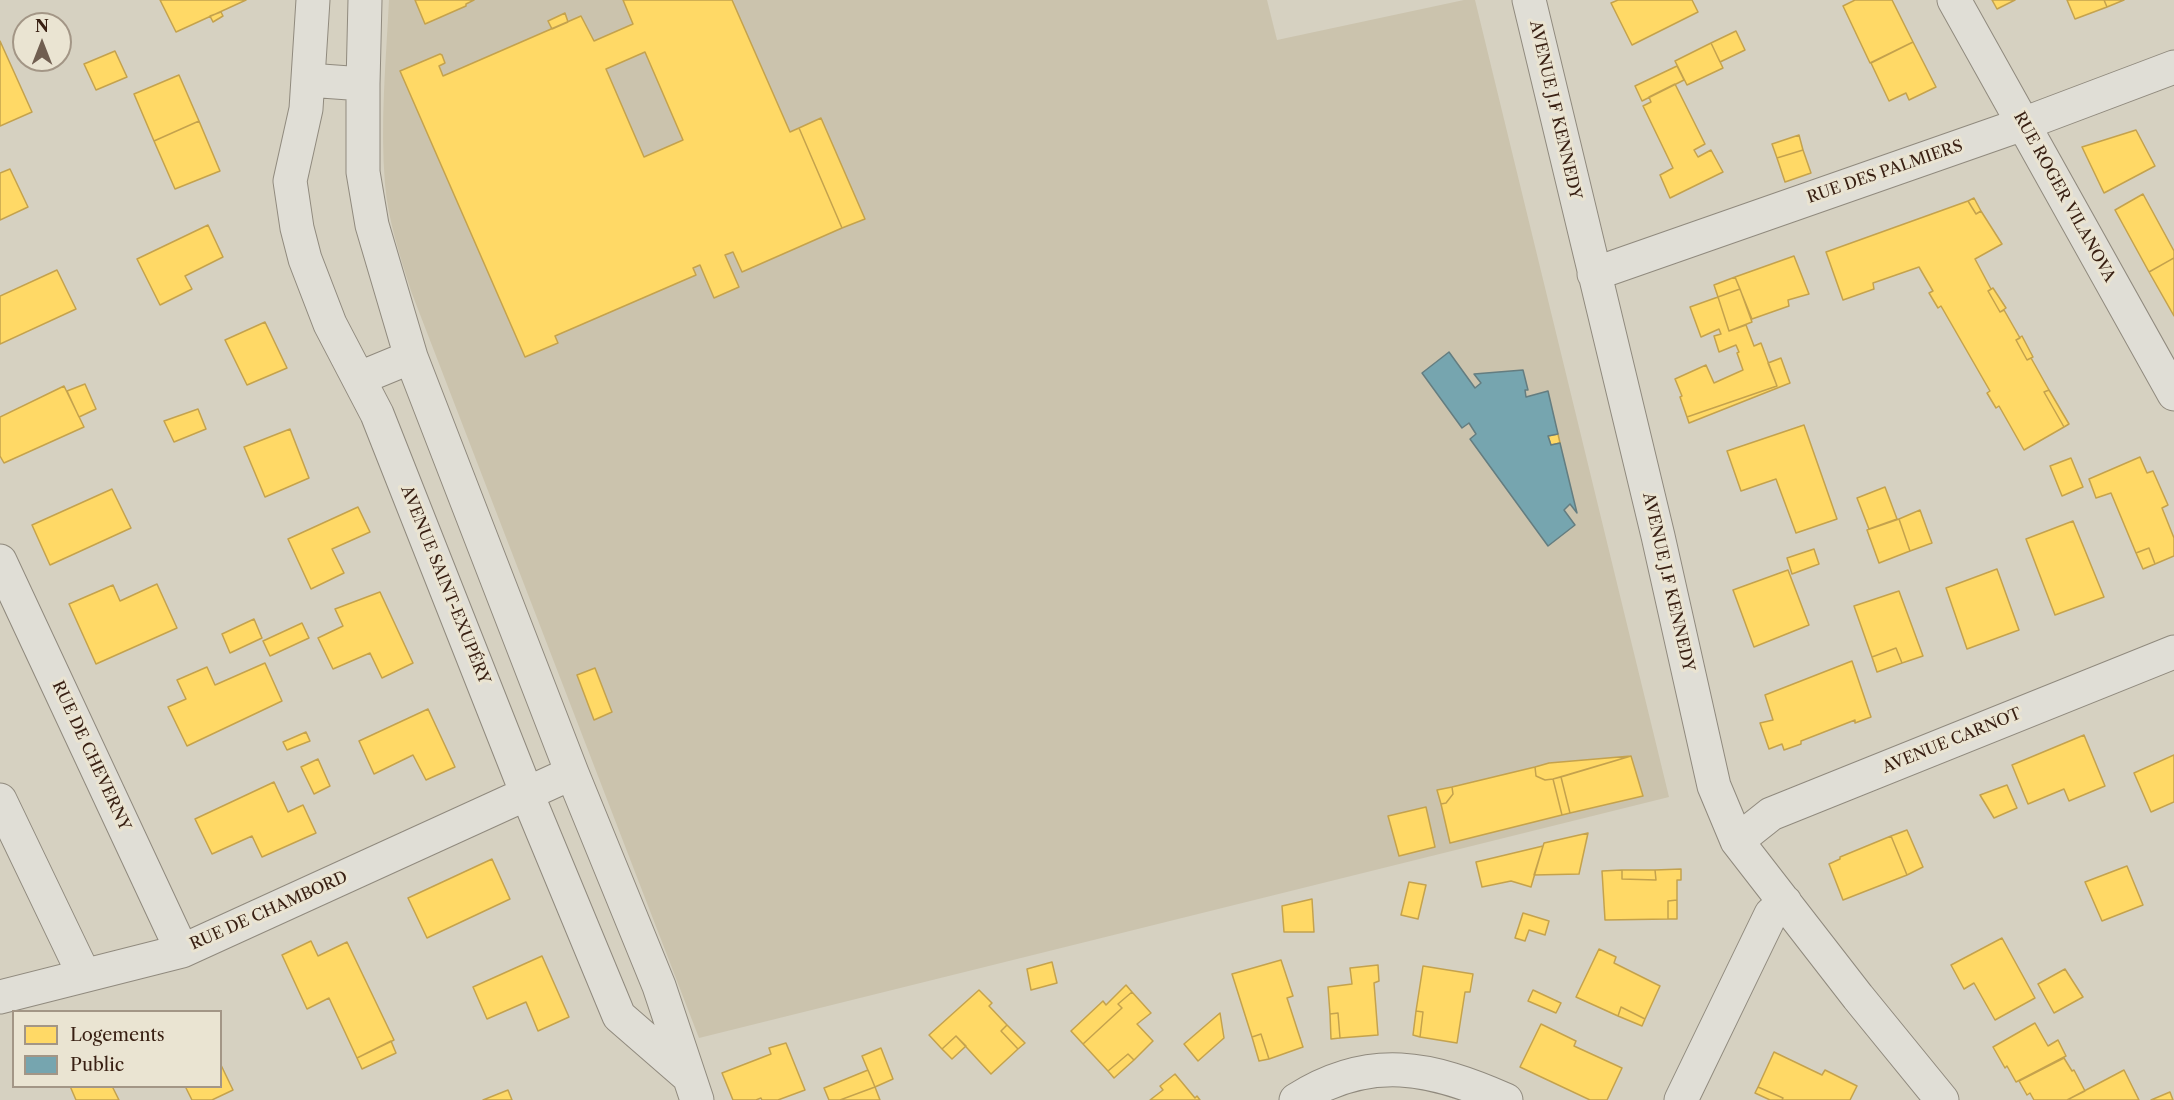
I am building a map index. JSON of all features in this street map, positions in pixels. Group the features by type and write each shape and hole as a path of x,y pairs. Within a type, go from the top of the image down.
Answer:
{"street":[{"name":"AVENUE SAINT-EXUPÉRY","path":"314,0 306,109 290,181 297,228 305,259 330,324 377,414 527,794 619,1016 692,1088"},
{"name":"AVENUE SAINT-EXUPÉRY","path":"365,0 363,172 372,225 411,357 572,773 659,986 692,1088"},
{"name":"AVENUE J.F KENNEDY","path":"1529,0 1658,536 1714,786 1737,841 1858,997 1942,1100"},
{"name":"RUE ROGER VILANOVA","path":"1954,0 2174,394"},
{"name":"RUE DES PALMIERS","path":"1594,274 2023,124 2174,67"},
{"path":"308,80 363,84"},
{"path":"360,378 411,357"},
{"name":"RUE DE CHEVERNY","path":"0,561 182,951"},
{"name":"AVENUE CARNOT","path":"1737,841 1771,814 2174,652"},
{"path":"527,794 572,773"},
{"name":"RUE DE CHAMBORD","path":"0,997 182,951 527,794"},
{"path":"0,800 84,975"},
{"path":"1681,1100 1771,914 1785,902"},
{"path":"1296,1100 1322,1086 1350,1076 1382,1070 1408,1069 1430,1073 1482,1089 1506,1100"}],"shaded area":[{"path":"389,0 1267,0 1277,40 1464,0 1475,0 1669,797 699,1038 411,291 399,251 385,184 383,138"}],"building: Logements":[{"path":"160,0 246,0 176,32"},
{"path":"415,0 474,0 466,6 425,24"},
{"path":"623,0 732,0 790,132 799,128 842,228 742,272 733,252 725,255 739,287 714,298 700,265 693,268 696,275 555,336 558,343 525,357 400,71 440,54 445,63 439,66 443,76 581,16 594,41 633,24","holes":["645,52 683,140 644,157 606,69"]},
{"path":"1618,0 1692,0 1698,12 1632,45 1611,3"},
{"path":"1855,0 1892,0 1913,42 1870,63 1843,6"},
{"path":"1992,0 2015,0 1997,9"},
{"path":"2067,0 2104,0 2107,7 2075,19"},
{"path":"2104,0 2124,0 2107,7"},
{"path":"221,12 223,16 213,22 210,16"},
{"path":"565,13 568,22 552,29 548,21"},
{"path":"1736,31 1745,50 1720,62 1711,43"},
{"path":"0,41 32,112 0,126"},
{"path":"1913,42 1936,87 1909,100 1906,93 1889,101 1871,63"},
{"path":"1711,43 1723,68 1687,85 1675,61"},
{"path":"115,51 127,77 96,90 84,64"},
{"path":"1677,66 1684,80 1642,101 1635,86"},
{"path":"179,75 199,121 154,141 134,94"},
{"path":"1675,84 1705,144 1694,150 1698,157 1711,150 1723,172 1670,198 1660,175 1673,168 1643,106 1651,102 1649,97"},
{"path":"821,118 865,219 842,228 799,128"},
{"path":"199,121 220,171 175,189 154,141"},
{"path":"2136,130 2155,166 2104,193 2082,147"},
{"path":"1799,135 1803,150 1777,158 1772,144"},
{"path":"1803,150 1811,173 1785,182 1777,158"},
{"path":"10,169 28,207 0,220 0,173"},
{"path":"2143,194 2174,251 2174,258 2149,272 2115,210"},
{"path":"1974,198 1981,211 1976,214 1968,201"},
{"path":"1968,201 1976,214 1981,211 2002,244 1975,259 1991,289 1988,291 2000,312 2004,310 2020,338 2016,340 2027,360 2031,358 2049,390 2044,392 2064,427 2024,450 1999,406 1996,408 1987,393 1990,391 1941,306 1938,308 1929,293 1933,291 1919,267 1873,283 1874,289 1843,300 1826,252"},
{"path":"208,225 223,257 185,276 192,289 160,305 137,259"},
{"path":"1794,256 1809,294 1788,300 1789,306 1752,319 1735,277"},
{"path":"2174,258 2174,316 2149,272"},
{"path":"57,270 76,309 0,344 0,296"},
{"path":"1735,277 1740,289 1718,297 1714,285"},
{"path":"1993,288 2006,308 2000,312 1988,291"},
{"path":"1740,289 1752,322 1729,331 1718,297"},
{"path":"1718,297 1729,331 1746,325 1754,346 1761,343 1777,386 1687,417 1675,379 1706,365 1714,383 1743,370 1736,345 1719,352 1714,336 1721,334 1719,329 1701,337 1690,307"},
{"path":"265,322 287,368 247,385 225,340"},
{"path":"2022,336 2033,357 2027,360 2016,340"},
{"path":"1781,358 1790,383 1689,423 1687,417 1777,386 1768,363"},
{"path":"85,384 96,409 79,417 67,391"},
{"path":"64,386 84,427 4,463 0,456 0,417"},
{"path":"2049,390 2069,424 2064,427 2044,392"},
{"path":"198,409 206,429 174,442 164,421"},
{"path":"1804,425 1837,519 1796,533 1776,479 1741,491 1727,451"},
{"path":"290,429 309,478 265,497 244,447"},
{"path":"1558,434 1560,443 1551,445 1548,436"},
{"path":"2140,457 2147,473 2153,471 2168,505 2162,508 2174,538 2174,556 2155,564 2149,548 2136,553 2111,493 2096,498 2089,479"},
{"path":"2071,458 2083,487 2062,496 2050,466"},
{"path":"1885,487 1897,519 1869,529 1857,498"},
{"path":"112,489 131,528 50,565 32,525"},
{"path":"358,507 370,532 332,549 344,573 311,589 288,539"},
{"path":"1920,510 1932,543 1910,551 1899,519"},
{"path":"1899,519 1910,551 1879,563 1867,530"},
{"path":"2073,521 2104,597 2055,615 2026,539"},
{"path":"2149,548 2155,564 2143,569 2136,553"},
{"path":"1814,549 1819,564 1792,574 1787,558"},
{"path":"1997,569 2019,630 1967,649 1946,588"},
{"path":"1788,570 1809,625 1754,647 1733,590"},
{"path":"157,584 177,628 96,664 69,604 113,585 120,601"},
{"path":"1899,591 1923,656 1902,663 1896,648 1872,657 1854,606"},
{"path":"380,592 413,663 382,678 370,653 333,669 318,638 343,626 335,609"},
{"path":"254,619 262,638 230,653 222,634"},
{"path":"302,623 309,638 270,656 263,641"},
{"path":"1896,648 1902,663 1877,672 1872,657"},
{"path":"1852,661 1871,717 1855,723 1855,720 1784,750 1782,744 1769,749 1760,723 1773,720 1765,695"},
{"path":"265,663 282,701 187,746 168,707 186,699 177,680 207,667 215,685"},
{"path":"595,668 612,712 594,720 577,675"},
{"path":"428,709 455,767 426,780 413,755 374,774 359,741"},
{"path":"306,732 310,741 287,750 283,742"},
{"path":"2084,735 2105,786 2069,801 2064,789 2028,804 2012,765"},
{"path":"2174,755 2174,802 2151,812 2134,773"},
{"path":"1631,756 1643,796 1570,813 1561,777"},
{"path":"1631,756 1553,779 1545,780 1536,776 1535,767 1549,763"},
{"path":"318,759 330,786 314,794 301,767"},
{"path":"1535,767 1536,776 1545,780 1553,779 1562,815 1450,843 1441,804 1446,803 1453,794 1452,787"},
{"path":"1561,777 1570,813 1562,815 1553,779"},
{"path":"274,782 288,812 303,805 316,833 262,857 252,836 212,854 195,819"},
{"path":"2007,785 2017,808 1994,818 1980,795"},
{"path":"1452,787 1453,794 1446,803 1441,804 1437,790"},
{"path":"1426,807 1435,847 1399,856 1388,816"},
{"path":"1907,830 1923,867 1907,875 1891,836"},
{"path":"1588,833 1579,874 1534,875 1544,843"},
{"path":"1891,836 1907,875 1843,900 1829,864 1840,857"},
{"path":"1543,846 1531,887 1511,881 1482,887 1476,862"},
{"path":"492,859 510,899 427,938 408,898"},
{"path":"2127,866 2143,905 2102,921 2085,882"},
{"path":"1681,869 1681,880 1677,880 1677,900 1668,901 1668,919 1605,920 1602,871 1622,870 1622,879 1656,880 1655,870"},
{"path":"1622,870 1655,870 1656,880 1622,879"},
{"path":"1409,882 1426,885 1418,919 1401,915"},
{"path":"1312,899 1314,932 1284,932 1282,906"},
{"path":"1677,900 1677,919 1668,919 1668,901"},
{"path":"1523,913 1549,921 1545,935 1529,930 1525,941 1515,938"},
{"path":"2002,938 2035,998 1995,1020 1974,983 1964,989 1951,965"},
{"path":"311,941 318,956 347,942 394,1040 357,1058 329,998 307,1009 282,955"},
{"path":"1599,949 1616,957 1614,963 1660,986 1645,1019 1621,1007 1618,1016 1576,997"},
{"path":"542,956 569,1017 538,1031 526,1002 487,1019 473,987"},
{"path":"1281,960 1293,996 1287,998 1303,1047 1269,1059 1261,1034 1252,1037 1232,974"},
{"path":"1052,962 1057,983 1031,990 1027,969"},
{"path":"1378,965 1379,981 1374,983 1378,1035 1340,1038 1338,1013 1330,1014 1328,987 1352,984 1350,968"},
{"path":"1423,966 1473,974 1470,992 1465,992 1457,1043 1420,1037 1423,1012 1416,1011"},
{"path":"2065,969 2083,997 2054,1013 2038,984"},
{"path":"1126,985 1132,992 1118,1004 1122,1008 1083,1044 1071,1031 1103,1001 1106,1005"},
{"path":"979,990 992,1003 989,1006 1007,1025 1001,1031 1018,1049 991,1074 956,1036 942,1049 929,1035"},
{"path":"1533,990 1561,1003 1556,1013 1528,1001"},
{"path":"1132,992 1151,1013 1137,1024 1153,1041 1134,1060 1128,1054 1108,1071 1083,1044 1122,1008 1118,1004"},
{"path":"1621,1007 1645,1019 1642,1026 1618,1016"},
{"path":"1416,1011 1423,1012 1420,1037 1413,1035"},
{"path":"1220,1013 1224,1038 1198,1061 1184,1044"},
{"path":"1338,1013 1340,1038 1331,1039 1330,1014"},
{"path":"2035,1023 2048,1046 2058,1040 2066,1056 2016,1082 1993,1047"},
{"path":"1541,1024 1576,1041 1574,1046 1622,1068 1607,1100 1590,1100 1520,1067"},
{"path":"1007,1025 1025,1043 1018,1049 1001,1031"},
{"path":"1261,1034 1269,1059 1259,1061 1252,1037"},
{"path":"956,1036 966,1046 952,1059 942,1049"},
{"path":"391,1041 396,1053 362,1069 357,1058"},
{"path":"786,1043 805,1090 778,1100 762,1100 761,1098 733,1100 722,1073 771,1054 769,1048"},
{"path":"881,1048 893,1079 875,1087 862,1056"},
{"path":"1774,1052 1822,1075 1825,1070 1857,1086 1850,1100 1782,1100 1783,1098 1758,1087"},
{"path":"1128,1054 1134,1060 1114,1078 1108,1071"},
{"path":"2064,1058 2072,1071 2074,1070 2085,1091 2067,1100 2034,1100 2030,1093 2027,1095 2019,1081"},
{"path":"222,1067 233,1090 212,1100 192,1100 186,1088 222,1088"},
{"path":"868,1070 875,1087 840,1100 829,1100 824,1088"},
{"path":"2124,1070 2139,1100 2069,1100 2069,1099"},
{"path":"1175,1074 1195,1098 1197,1096 1200,1100 1150,1100 1163,1090 1160,1086"},
{"path":"875,1087 880,1100 840,1100"},
{"path":"1758,1087 1783,1098 1782,1100 1770,1100 1755,1093"},
{"path":"71,1088 113,1088 119,1100 76,1100"},
{"path":"508,1090 512,1100 483,1100"},
{"path":"2170,1092 2173,1100 2151,1100"}],"building: Public":[{"path":"1449,352 1475,388 1481,383 1474,374 1523,370 1528,390 1525,390 1526,397 1548,391 1558,434 1548,436 1551,445 1560,443 1577,513 1570,504 1564,510 1575,525 1548,546 1470,439 1476,434 1469,423 1462,428 1422,373"}]}
